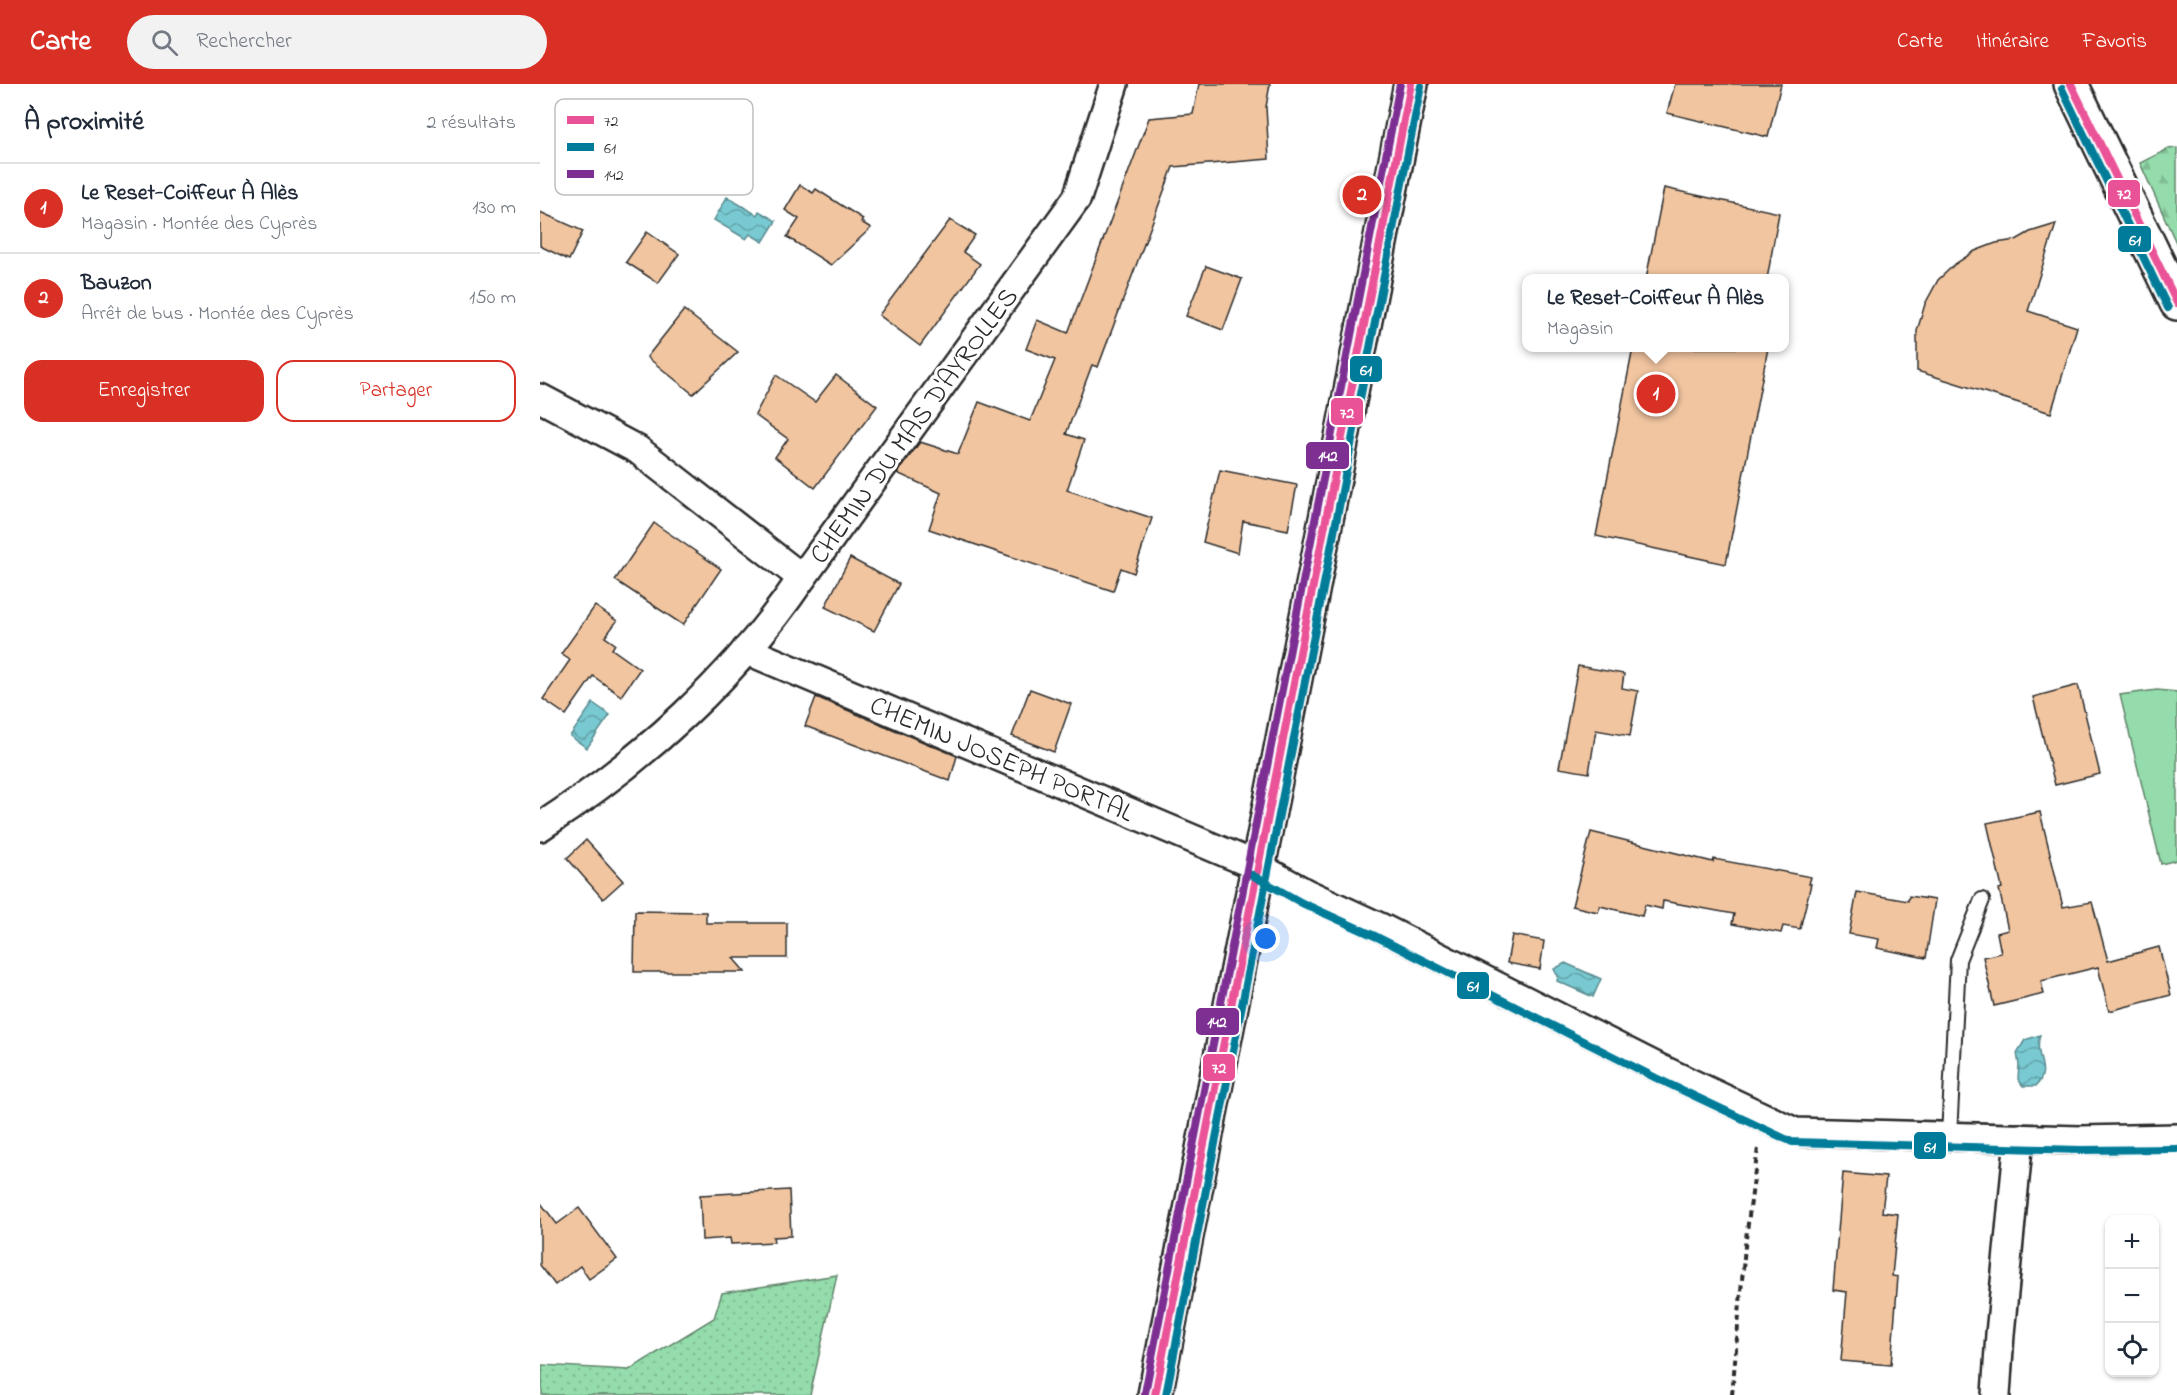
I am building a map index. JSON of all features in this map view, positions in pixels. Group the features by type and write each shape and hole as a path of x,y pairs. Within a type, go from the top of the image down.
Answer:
{"main road":[{"path":"1155,1395 1412,84"},
{"path":"2071,84 2177,303"}],"street":[{"name":"CHEMIN DU MAS D'AYROLLES","path":"540,398 638,450 802,578 1077,198 1114,84"},
{"path":"540,826 612,778 727,672 774,618 802,578"},
{"name":"CHEMIN JOSEPH PORTAL","path":"746,650 1257,866 1306,893 1382,928 1661,1069 1795,1132 2081,1140 2177,1138"},
{"path":"1996,1395 2019,1138"}],"lane":[{"path":"1949,1136 1958,960 1982,900"}],"path":[{"path":"1732,1395 1745,1246 1764,1118"}],"green space":[{"path":"2177,148 2177,245 2140,163 2168,149"},
{"path":"2157,690 2177,692 2177,860 2161,864 2120,695"},
{"path":"837,1275 810,1395 542,1395 542,1365 629,1370 714,1318 722,1293"}],"water":[{"path":"727,197 757,215 759,211 776,221 763,242 750,234 746,239 714,220"},
{"path":"593,703 610,715 587,748 570,736"},
{"path":"1565,963 1601,979 1593,997 1557,981 1558,977 1554,969"},
{"path":"2040,1035 2038,1043 2042,1074 2040,1080 2036,1086 2023,1086 2018,1079 2017,1053 2025,1040"}],"building":[{"path":"1199,84 1270,84 1266,107 1269,159 1173,167 1098,367 1092,365 1066,434 1084,440 1067,490 1152,518 1134,573 1121,568 1113,591 929,529 941,493 897,473 920,442 958,454 979,402 1030,421 1055,360 1026,349 1037,320 1068,333 1149,118 1193,114"},
{"path":"1675,84 1781,84 1768,137 1667,113"},
{"path":"800,185 813,193 816,189 863,219 861,222 871,228 831,265 787,237 799,219 785,210"},
{"path":"1664,188 1779,213 1768,274 1647,274"},
{"path":"540,212 583,231 569,260 540,246"},
{"path":"950,220 975,235 963,252 980,264 920,346 879,315"},
{"path":"2056,224 2028,311 2077,327 2051,413 1917,371 1917,331 1925,304 1938,280 1955,264 1975,251 1996,243 2016,240 2030,232"},
{"path":"647,232 679,254 658,283 626,262"},
{"path":"1206,266 1242,279 1223,330 1186,316"},
{"path":"684,310 738,352 693,394 647,357"},
{"path":"1632,352 1767,352 1726,564 1596,536"},
{"path":"776,375 815,402 836,375 877,406 815,488 775,457 788,439 755,415"},
{"path":"1220,470 1297,485 1288,530 1243,521 1238,553 1203,542"},
{"path":"654,523 721,569 683,625 615,580"},
{"path":"850,558 899,584 874,631 825,607"},
{"path":"595,606 617,621 605,637 615,644 612,649 640,669 621,696 593,676 566,715 543,699 570,660 561,654"},
{"path":"1578,666 1624,674 1622,688 1638,691 1630,736 1596,730 1589,773 1559,768"},
{"path":"2078,685 2100,774 2055,785 2033,697"},
{"path":"1030,689 1071,704 1054,752 1012,736"},
{"path":"816,697 957,756 950,781 805,726"},
{"path":"2040,812 2063,907 2092,902 2108,961 2159,947 2171,995 2109,1011 2098,967 2041,981 2044,994 1994,1006 1983,957 2001,953 1997,933 2008,930 1999,889 2002,888 1987,823"},
{"path":"1591,832 1713,862 1714,859 1811,877 1800,929 1783,926 1781,933 1732,924 1734,914 1663,901 1662,909 1645,905 1642,916 1600,906 1598,912 1572,906"},
{"path":"586,840 623,881 603,899 567,858"},
{"path":"1857,892 1908,901 1909,896 1935,900 1926,958 1877,948 1879,939 1849,934"},
{"path":"635,911 706,912 706,923 787,923 787,958 733,958 745,972 634,972"},
{"path":"1512,935 1544,941 1540,969 1507,963"},
{"path":"1843,1173 1886,1177 1882,1212 1898,1214 1892,1276 1898,1277 1891,1365 1841,1361 1847,1292 1833,1290"},
{"path":"789,1190 791,1236 773,1237 774,1242 731,1244 730,1238 702,1240 700,1195"},
{"path":"540,1202 557,1224 579,1208 617,1259 589,1279 580,1266 555,1285 540,1265"}],"transit line":[{"name":"142","path":"1145,1393 1400,84"},
{"name":"72","path":"1155,1395 1411,84"},
{"name":"72","path":"2071,84 2177,303"},
{"name":"61","path":"1166,1395 1421,86"},
{"name":"61","path":"2062,89 2168,308"},
{"name":"61","path":"1252,875 1302,903 1377,937 1656,1078 1792,1142 2081,1150 2177,1149"}],"place":[{"name":"Bauzon","path":"1362,195"},
{"name":"Le Reset-Coiffeur À Alès","path":"1656,394"}]}
